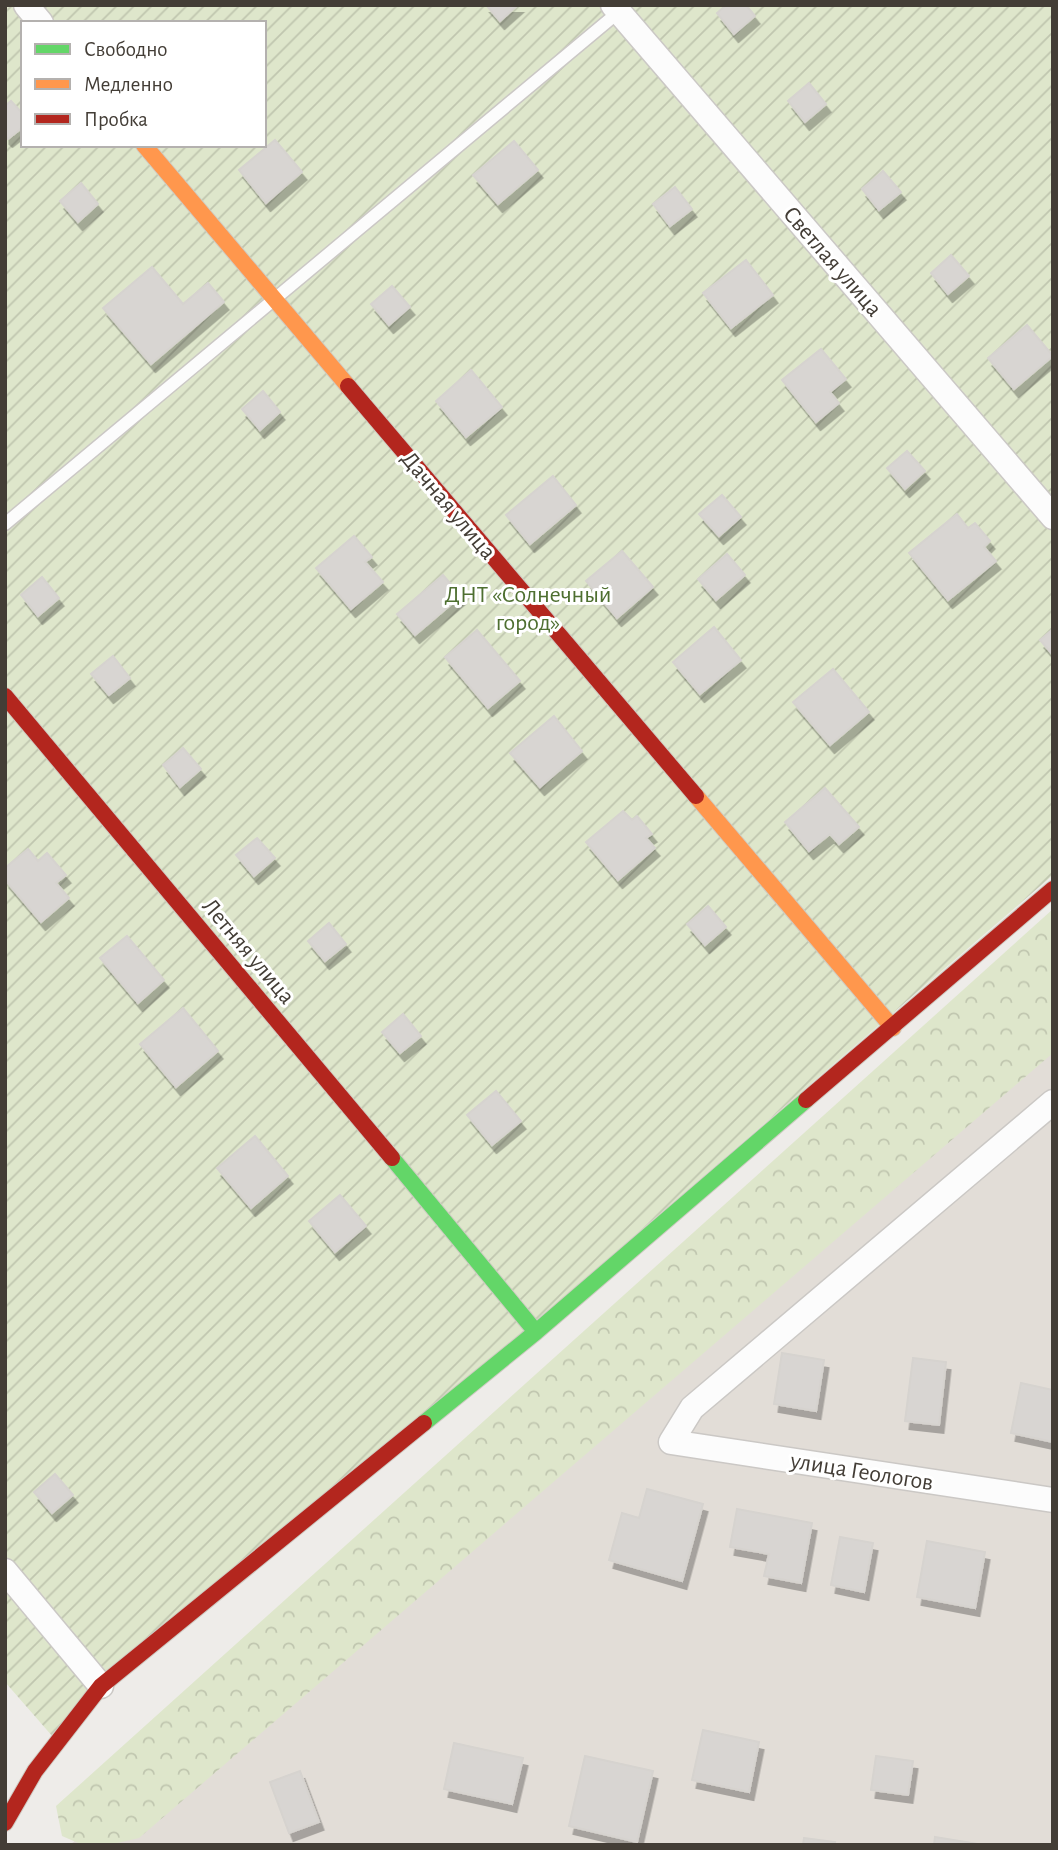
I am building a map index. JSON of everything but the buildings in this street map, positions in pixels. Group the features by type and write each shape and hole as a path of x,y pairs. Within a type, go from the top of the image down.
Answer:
{"street":[{"path":"26,5 39,21"},
{"name":"Светлая улица","path":"619,7 1053,517"},
{"name":"Дачная улица","path":"146,147 893,1028"},
{"name":"Летняя улица","path":"5,696 536,1332"},
{"path":"5,1822 35,1771 101,1686 536,1332 1053,890"},
{"name":"улица Геологов","path":"1053,1102 692,1408 671,1441 1053,1500"},
{"path":"5,1571 101,1686"}],"lane":[{"path":"5,524 275,300 619,7"}],"shaded area":[{"path":"1053,1004 1053,1845 70,1845"}],"green space":[{"name":"ДНТ «Солнечный город»","path":"5,5 1053,5 1053,875 53,1737 5,1682"},
{"path":"1053,909 1053,1053 139,1838 108,1845 83,1845 62,1836 56,1806"}],"traffic: fast":[{"path":"424,1423 536,1332 806,1100"},
{"path":"392,1158 536,1332"}],"traffic: slow":[{"path":"146,147 348,386"},
{"path":"696,796 893,1028"}],"traffic: jam":[{"path":"348,386 696,796"},
{"path":"5,696 392,1158"},
{"path":"806,1100 1053,889"},
{"path":"5,1823 35,1771 101,1686 424,1423"}]}
